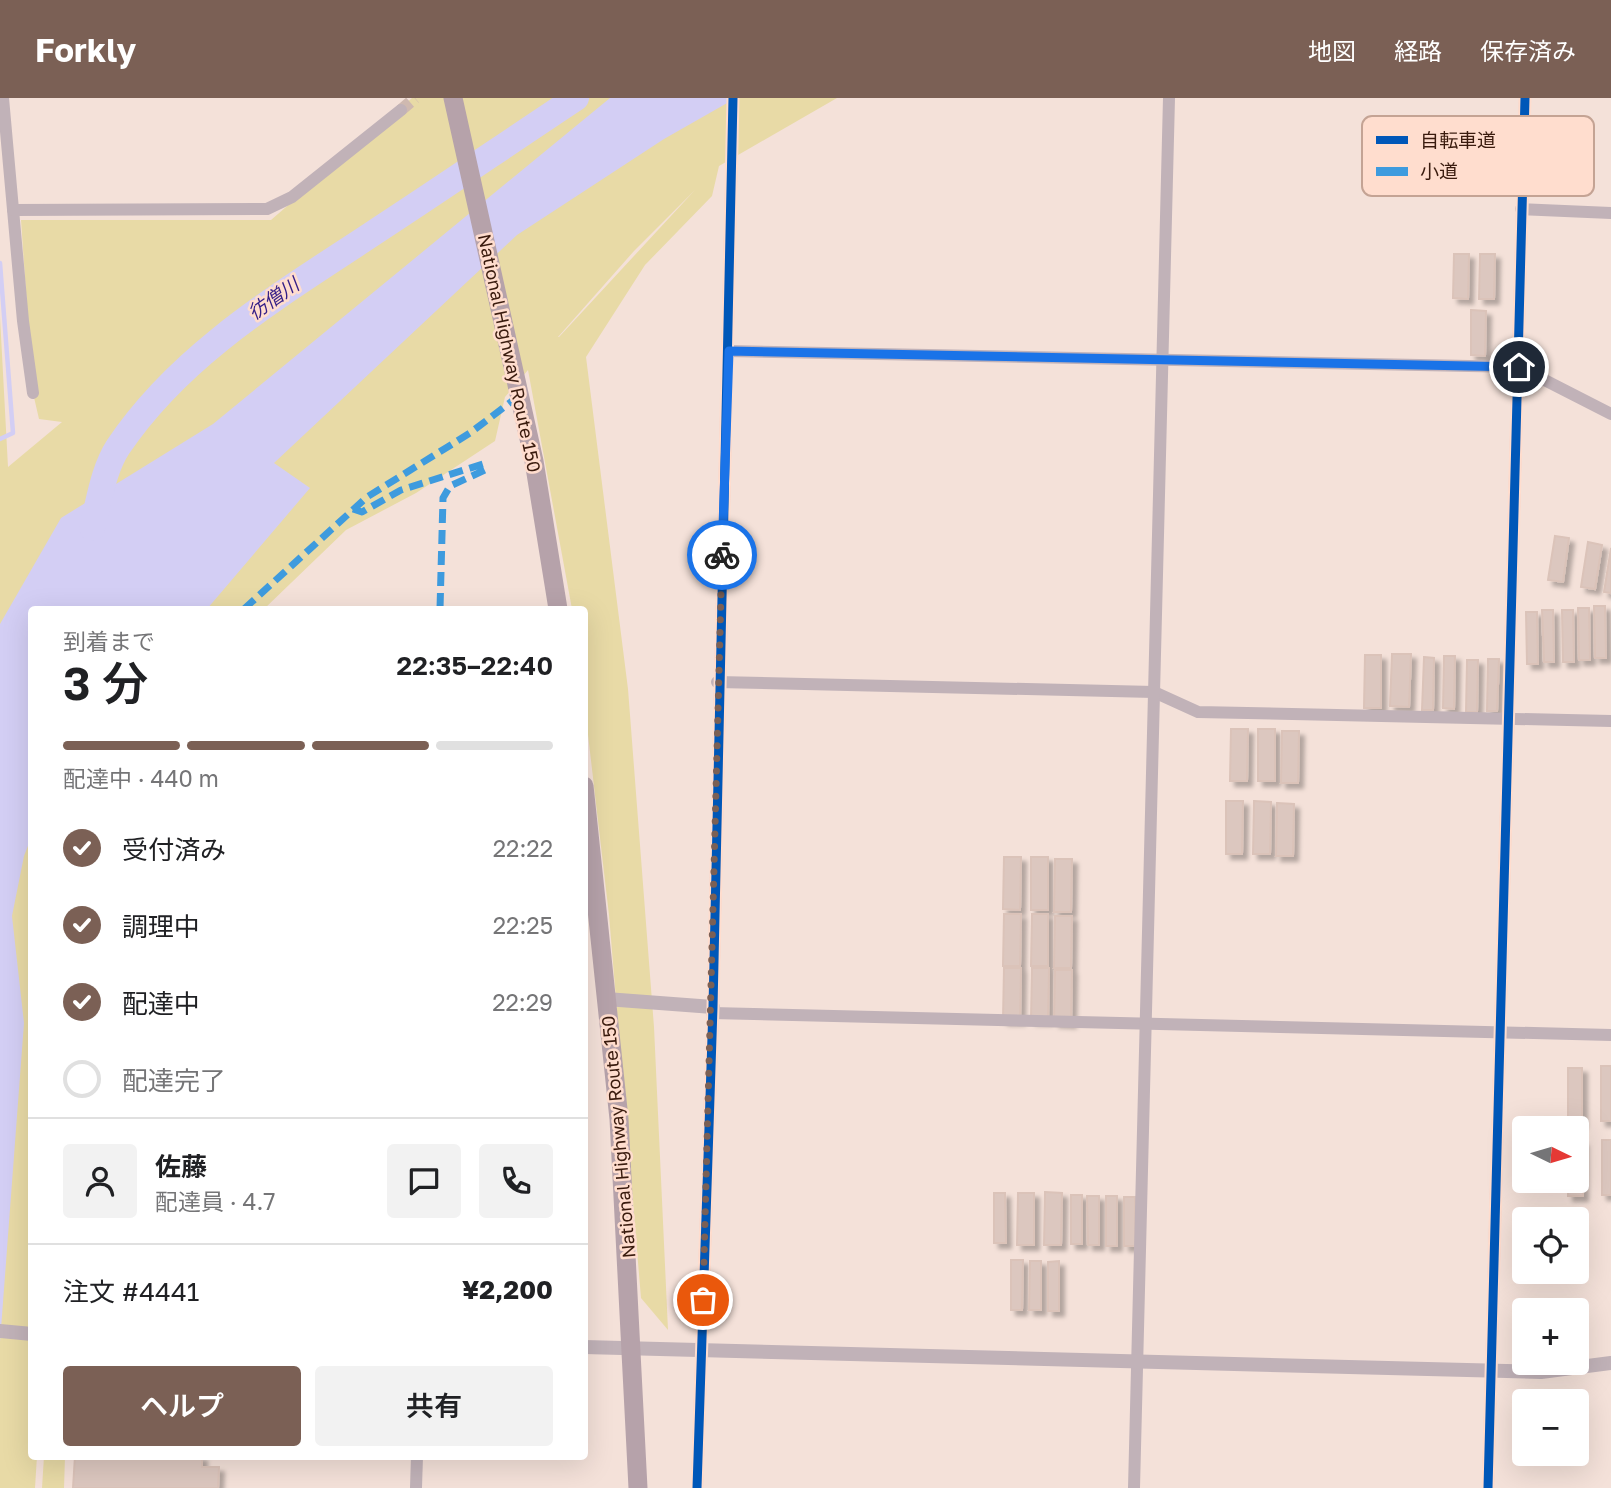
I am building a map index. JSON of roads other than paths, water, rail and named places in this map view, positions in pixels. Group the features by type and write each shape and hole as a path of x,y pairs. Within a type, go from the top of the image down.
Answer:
{"highway":[{"name":"National Highway Route 150","path":"453,98 534,461 558,606"},
{"name":"National Highway Route 150","path":"588,817 620,1119 638,1488"}],"street":[{"path":"3,98 33,393"},
{"path":"697,1488 712,1010 733,98"},
{"path":"1134,1488 1169,98"},
{"path":"1524,116 1525,98"},
{"path":"13,210 267,209 292,197 401,110"},
{"path":"1488,1488 1521,196"},
{"path":"1521,209 1611,214"},
{"path":"729,351 1519,367 1611,414"},
{"path":"718,682 1154,692 1198,712 1611,721"},
{"path":"606,999 712,1010 1611,1035"},
{"path":"0,1331 28,1334"},
{"path":"588,1347 1137,1364 1541,1372 1611,1363"},
{"path":"416,1488 417,1460"}],"waterway":[{"name":"彷僧川","path":"92,528 105,476 118,447 143,413 202,354 268,303 576,98"},
{"path":"0,263 13,433 0,439"}],"tunnel":[{"path":"401,110 415,98"}]}
